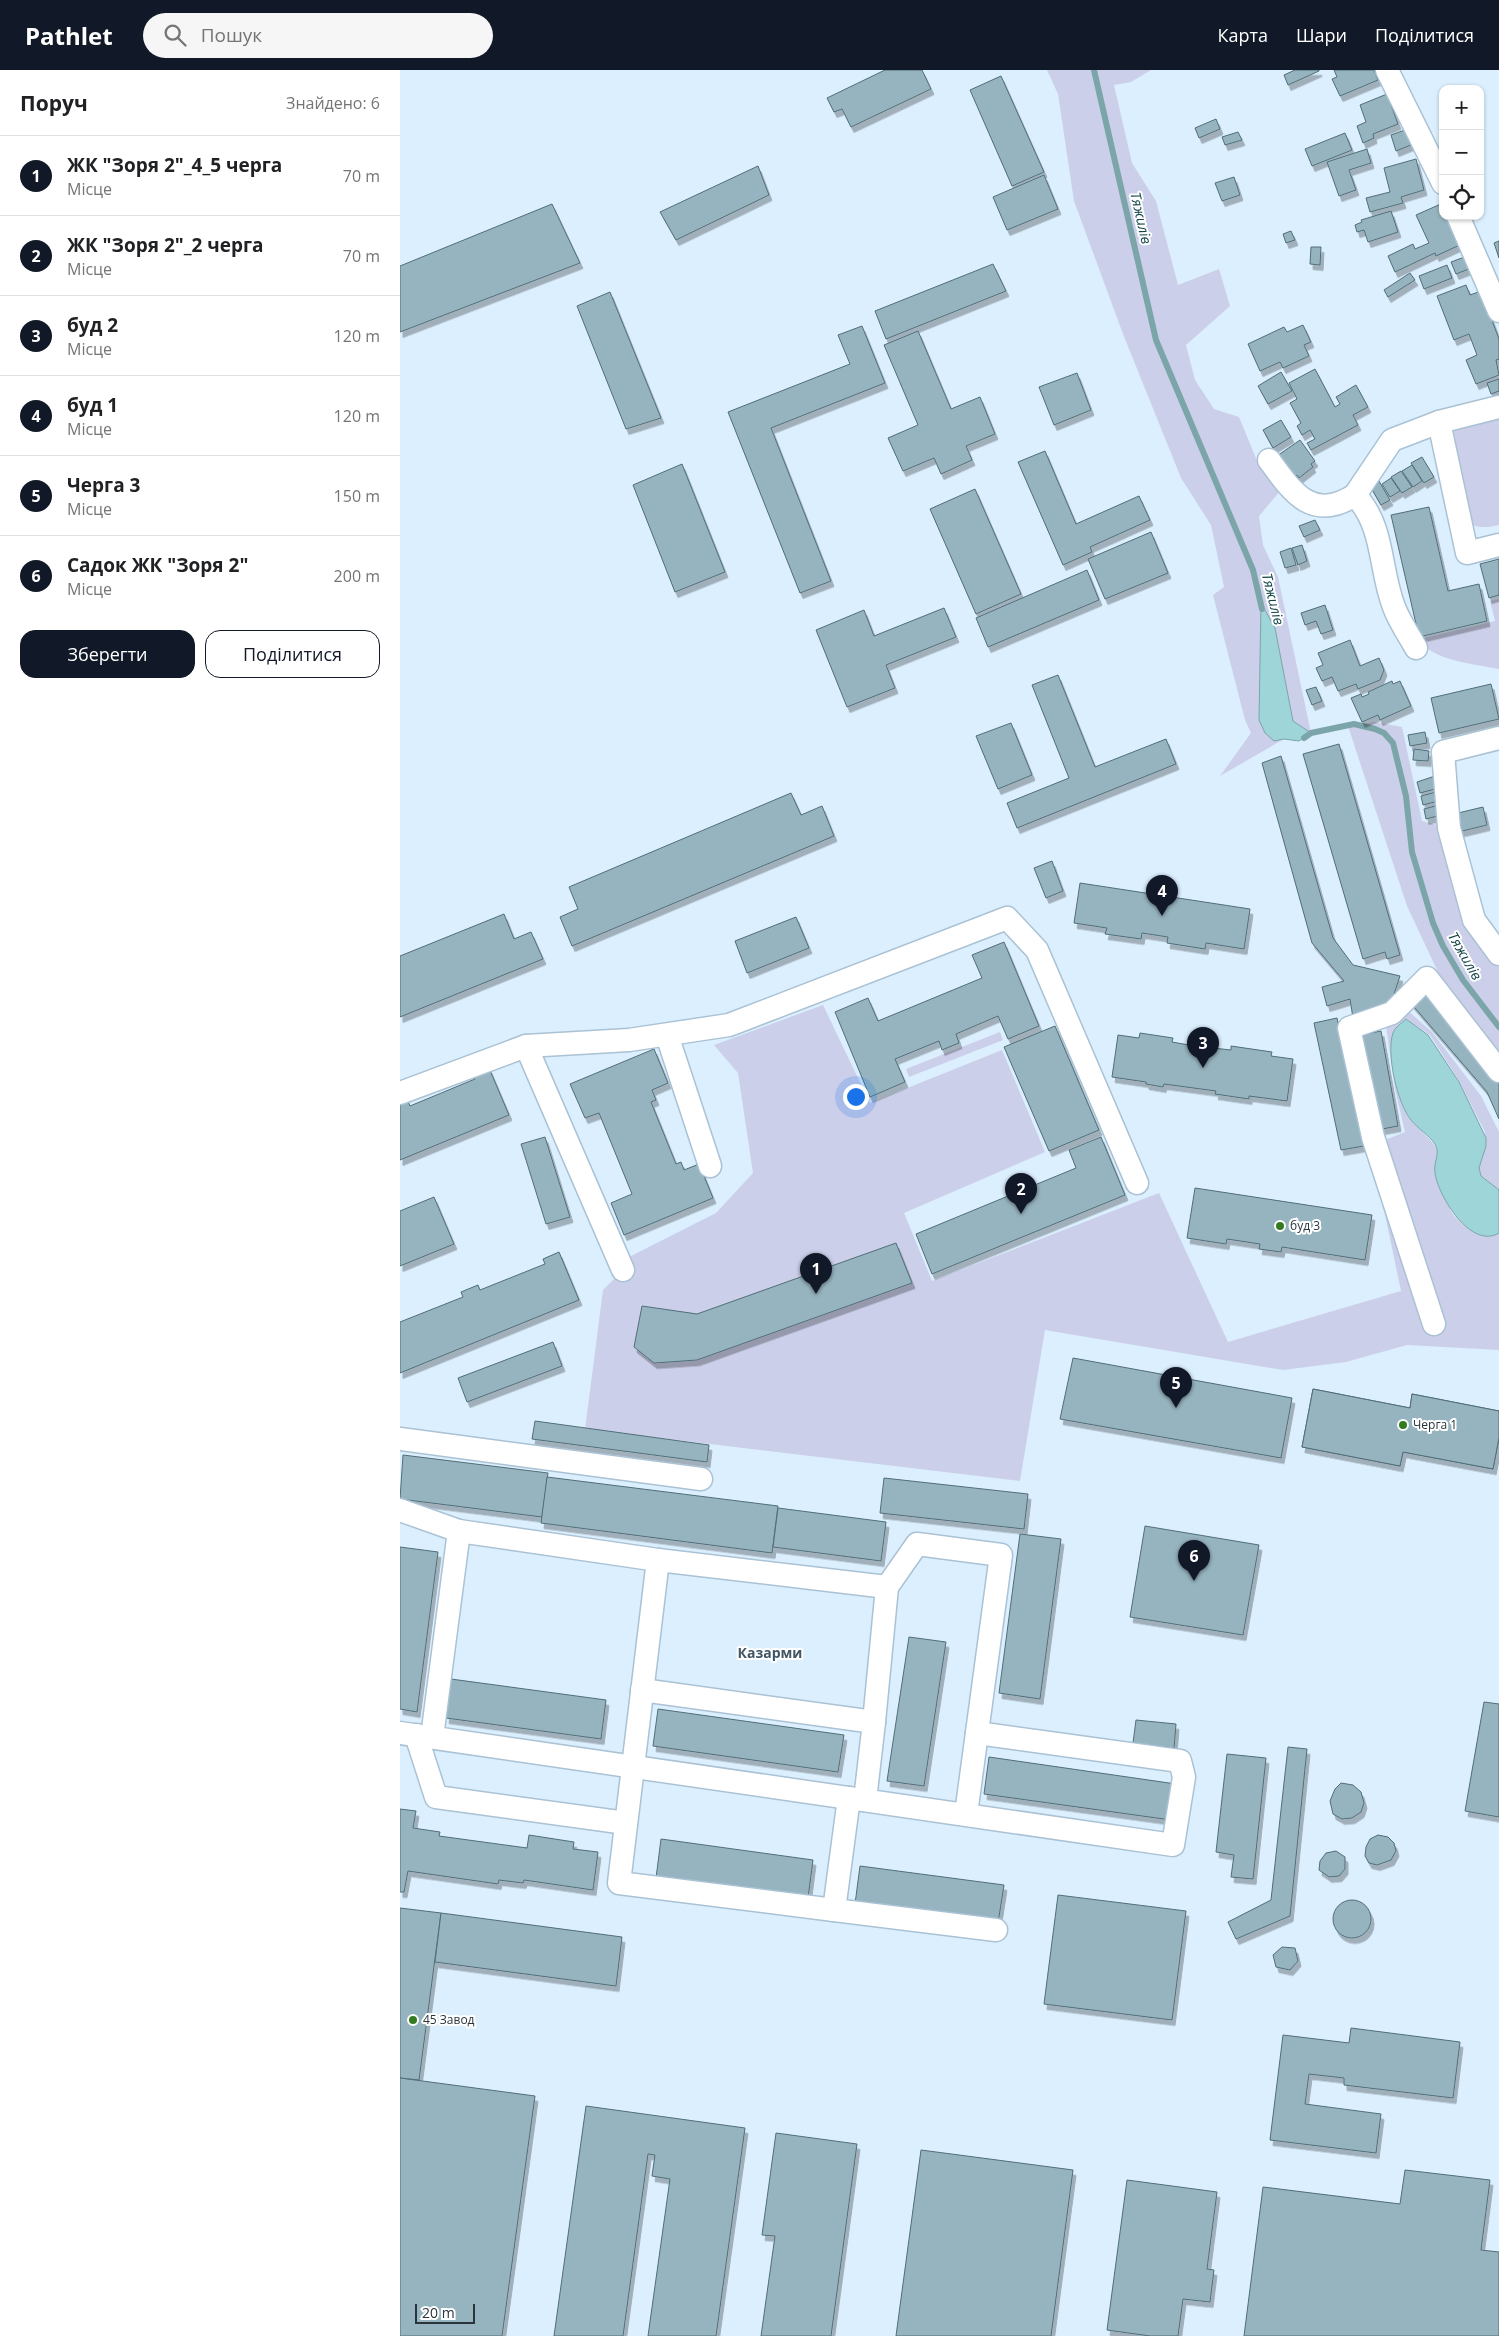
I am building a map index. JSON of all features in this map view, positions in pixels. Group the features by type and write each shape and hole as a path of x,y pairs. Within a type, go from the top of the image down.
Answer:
{"street":[{"path":"1387,70 1439,175"},
{"path":"1460,220 1499,311"},
{"path":"1269,460 1289,487 1305,502 1319,507 1340,504 1360,487 1392,440 1439,422 1499,407"},
{"path":"1439,422 1467,552 1499,545"},
{"path":"1360,487 1364,505 1376,526 1394,607 1416,648"},
{"path":"1499,738 1442,752 1451,837 1474,920 1499,954"},
{"path":"400,1093 526,1046 629,1040 729,1025 1006,918 1037,950 1137,1183"},
{"path":"1434,1324 1373,1137 1349,1028 1392,1013 1427,978 1499,1071"},
{"path":"667,1034 710,1166"},
{"path":"526,1046 623,1270"},
{"path":"400,1438 701,1479"},
{"path":"400,1510 459,1531 658,1560 887,1587"},
{"path":"459,1531 416,1735 436,1797 626,1823"},
{"path":"834,1910 874,1722 887,1587 918,1544 1001,1555 966,1814"},
{"path":"658,1560 619,1882 996,1930"},
{"path":"642,1690 874,1722"},
{"path":"416,1735 1173,1844 1184,1777 1180,1761 977,1733"}],"shaded area":[{"path":"1047,70 1151,70 1131,82 1114,85 1132,163 1156,201 1178,285 1219,269 1230,306 1186,345 1195,380 1214,409 1239,417 1258,463 1281,490 1259,516 1263,545 1278,577 1311,733 1299,741 1284,739 1220,776 1251,733 1245,720 1213,595 1224,587 1211,525 1181,478 1123,334 1074,201 1058,94"},
{"path":"1499,411 1499,525 1478,527 1466,523 1447,426"},
{"path":"1499,599 1499,669 1443,657 1425,646 1420,639 1495,621 1490,601"},
{"path":"1261,603 1275,628 1293,721 1311,733 1299,741 1284,739 1274,741 1265,733 1259,720"},
{"path":"1375,722 1402,727 1422,821 1449,828 1499,954 1499,1062 1452,1002 1407,906 1348,726"},
{"path":"823,1005 870,1103 1002,1050 1045,1152 904,1213 932,1281 1159,1193 1228,1342 1401,1291 1374,1162 1385,1140 1405,1132 1395,1089 1386,1026 1406,1009 1432,1032 1481,1096 1499,1132 1499,1190 1481,1176 1479,1168 1484,1152 1485,1132 1458,1079 1430,1035 1406,1019 1396,1027 1391,1042 1391,1052 1394,1077 1400,1101 1409,1118 1433,1143 1439,1153 1436,1163 1437,1168 1442,1189 1452,1213 1461,1223 1480,1234 1486,1236 1499,1233 1499,1350 1407,1345 1346,1362 1283,1370 1045,1330 1020,1481 585,1429 603,1290 623,1270 631,1256 716,1213 753,1173 738,1073 714,1045"},
{"path":"1406,1019 1428,1035 1459,1082 1486,1138 1486,1146 1479,1168 1481,1176 1499,1190 1499,1233 1488,1236 1478,1234 1467,1228 1449,1207 1437,1183 1435,1169 1437,1148 1430,1138 1411,1120 1401,1102 1394,1078 1391,1042 1394,1031"},
{"path":"1000,1032 1003,1040 909,1077 906,1069"}],"building":[{"path":"885,70 922,70 931,89 851,127 842,109 834,112 827,98"},
{"path":"1295,70 1319,71 1288,85 1284,75"},
{"path":"1334,70 1374,70 1378,80 1340,96 1332,79 1337,77"},
{"path":"1001,76 1044,172 1012,186 970,90"},
{"path":"1387,94 1398,124 1373,134 1374,138 1363,143 1357,126 1366,122 1360,105"},
{"path":"1216,119 1220,129 1199,138 1195,128"},
{"path":"1405,130 1411,145 1396,151 1391,135"},
{"path":"1238,132 1242,140 1225,145 1222,137"},
{"path":"1345,133 1352,150 1312,166 1305,149"},
{"path":"1367,149 1371,163 1349,170 1356,190 1339,196 1327,162"},
{"path":"1416,159 1424,190 1401,197 1403,203 1370,212 1366,198 1390,192 1384,168"},
{"path":"758,166 769,195 676,240 660,212"},
{"path":"1044,175 1058,209 1007,230 993,197"},
{"path":"1234,177 1240,195 1222,201 1215,183"},
{"path":"552,204 580,263 400,332 400,266"},
{"path":"1439,205 1439,220 1453,220 1464,243 1436,256 1435,253 1395,272 1388,256 1413,244 1415,249 1429,243 1416,215"},
{"path":"1391,211 1398,232 1368,242 1364,230 1357,232 1355,225 1362,222 1361,220"},
{"path":"1291,231 1295,240 1286,243 1283,234"},
{"path":"1499,241 1499,258 1494,243"},
{"path":"1311,247 1321,247 1320,265 1310,264"},
{"path":"1470,255 1474,267 1456,274 1451,262"},
{"path":"993,264 1006,291 886,339 875,311"},
{"path":"1447,265 1452,278 1424,289 1419,276"},
{"path":"1410,273 1415,280 1388,297 1384,290"},
{"path":"1466,285 1470,295 1481,291 1499,339 1499,359 1496,360 1499,375 1476,384 1466,360 1477,355 1469,334 1454,340 1437,296"},
{"path":"610,292 661,418 626,429 577,306"},
{"path":"1303,325 1311,342 1304,345 1309,356 1283,368 1280,362 1260,371 1248,344 1284,327 1287,332"},
{"path":"862,326 885,383 771,428 831,581 800,593 728,412 850,364 838,335"},
{"path":"918,331 951,409 980,397 995,434 966,446 972,460 941,474 934,458 903,471 888,438 918,425 884,345"},
{"path":"1315,369 1335,407 1340,404 1336,397 1356,385 1368,407 1353,415 1358,425 1311,450 1307,443 1315,439 1310,430 1302,435 1297,426 1301,423 1290,403 1297,399 1289,383"},
{"path":"1281,372 1292,391 1268,404 1258,386"},
{"path":"1077,373 1091,410 1054,425 1039,387"},
{"path":"1499,379 1499,391 1491,394 1487,383"},
{"path":"1281,420 1291,437 1273,448 1263,430"},
{"path":"1300,440 1315,461 1311,464 1313,467 1299,478 1297,475 1293,478 1277,456"},
{"path":"1045,451 1076,524 1139,496 1150,520 1090,547 1092,552 1063,565 1018,462"},
{"path":"1422,457 1434,477 1424,483 1411,463"},
{"path":"682,464 725,572 675,592 633,485"},
{"path":"1412,465 1422,481 1413,487 1402,471"},
{"path":"1401,471 1412,487 1402,493 1391,477"},
{"path":"1391,478 1400,491 1390,497 1382,484"},
{"path":"1379,481 1390,500 1381,505 1370,486"},
{"path":"975,489 1021,594 976,614 930,509"},
{"path":"1429,507 1448,591 1479,584 1487,621 1419,637 1391,515"},
{"path":"1315,520 1320,530 1304,537 1299,526"},
{"path":"1151,532 1168,573 1105,599 1088,559"},
{"path":"1302,545 1307,561 1298,565 1292,548"},
{"path":"1291,548 1296,565 1285,568 1280,552"},
{"path":"1499,559 1499,595 1489,598 1480,564"},
{"path":"1087,570 1099,600 988,647 976,618"},
{"path":"1325,605 1333,630 1321,634 1316,621 1305,625 1301,613"},
{"path":"944,608 956,637 886,665 895,688 847,707 816,630 864,610 874,636"},
{"path":"1350,640 1360,666 1379,658 1384,670 1380,680 1358,689 1356,684 1338,691 1332,677 1322,681 1316,668 1323,665 1318,653"},
{"path":"1058,675 1095,767 1166,739 1176,764 1017,828 1007,803 1069,778 1032,685"},
{"path":"1392,681 1393,684 1400,681 1411,706 1380,720 1378,715 1362,722 1351,698 1361,694 1362,697 1369,694 1368,692"},
{"path":"1491,684 1499,719 1439,733 1431,698"},
{"path":"1316,687 1322,701 1312,705 1306,690"},
{"path":"1011,723 1032,775 998,789 976,736"},
{"path":"1425,732 1427,743 1410,746 1408,735"},
{"path":"1339,744 1400,955 1387,959 1385,952 1363,959 1303,754"},
{"path":"1414,749 1429,751 1428,761 1413,760"},
{"path":"1281,756 1333,938 1353,965 1400,976 1393,997 1377,1010 1353,1018 1350,999 1327,1006 1322,987 1344,981 1312,943 1262,763"},
{"path":"1435,776 1439,788 1420,793 1417,782"},
{"path":"1436,792 1438,801 1423,805 1421,796"},
{"path":"791,793 801,815 822,806 834,836 572,946 560,917 578,909 569,887"},
{"path":"1443,804 1445,814 1426,819 1424,809"},
{"path":"1483,807 1487,825 1458,832 1454,814"},
{"path":"1052,861 1063,891 1046,898 1034,868"},
{"path":"1080,883 1250,909 1244,949 1206,943 1205,949 1167,943 1168,937 1142,933 1141,939 1105,934 1107,928 1074,923"},
{"path":"504,914 514,939 531,932 543,959 400,1017 400,956"},
{"path":"796,917 809,948 747,973 735,941"},
{"path":"1004,942 1039,1026 1008,1039 998,1016 956,1034 959,1043 942,1050 939,1041 895,1059 905,1082 870,1097 835,1012 868,998 878,1021 982,978 972,955"},
{"path":"1423,988 1499,1078 1499,1119 1487,1092 1409,1001"},
{"path":"1337,1018 1364,1146 1341,1150 1314,1023"},
{"path":"1055,1026 1099,1130 1049,1151 1004,1047"},
{"path":"1381,1031 1398,1126 1377,1130 1360,1035"},
{"path":"1140,1033 1173,1038 1172,1042 1189,1045 1190,1039 1214,1042 1213,1048 1231,1050 1231,1046 1272,1052 1271,1056 1293,1059 1287,1101 1249,1096 1249,1099 1215,1094 1216,1091 1164,1084 1163,1087 1146,1084 1146,1082 1112,1077 1118,1035 1139,1038"},
{"path":"654,1049 668,1083 652,1090 656,1100 651,1102 676,1164 681,1162 684,1170 699,1164 713,1198 624,1235 611,1203 632,1194 599,1113 585,1118 570,1084"},
{"path":"489,1068 509,1115 400,1160 400,1104 408,1101 410,1106 475,1079 473,1074"},
{"path":"545,1137 570,1217 546,1224 521,1144"},
{"path":"1101,1137 1125,1195 932,1274 916,1234 1076,1168 1069,1150"},
{"name":"буд 3","path":"1195,1188 1372,1215 1365,1260 1282,1247 1281,1252 1259,1249 1260,1244 1227,1239 1226,1244 1187,1238"},
{"path":"434,1197 454,1244 400,1266 400,1211"},
{"path":"896,1243 912,1283 697,1360 654,1363 634,1347 642,1306 697,1314"},
{"path":"559,1252 579,1300 400,1373 400,1322 463,1297 461,1292 478,1285 480,1290 545,1264 543,1259"},
{"path":"553,1342 562,1366 467,1402 458,1378"},
{"path":"1073,1358 1292,1398 1281,1458 1060,1419"},
{"name":"Черга 1","path":"1313,1389 1410,1408 1412,1394 1499,1411 1499,1438 1493,1469 1403,1452 1400,1466 1302,1447"},
{"name":"Черга 1","path":"1313,1389 1410,1408 1412,1394 1499,1411 1499,1438 1493,1469 1403,1452 1400,1466 1302,1447"},
{"path":"535,1421 709,1445 707,1462 532,1439"},
{"path":"403,1455 548,1473 542,1517 400,1499"},
{"path":"547,1477 778,1506 772,1553 541,1523"},
{"path":"884,1478 1028,1494 1024,1529 880,1513"},
{"path":"778,1508 886,1522 881,1561 773,1547"},
{"path":"1145,1526 1259,1545 1243,1635 1130,1617"},
{"path":"1020,1534 1061,1539 1040,1699 999,1693"},
{"path":"400,1547 438,1552 417,1712 400,1709"},
{"path":"909,1637 946,1642 924,1786 887,1781"},
{"path":"451,1679 606,1700 601,1739 446,1718"},
{"path":"1484,1702 1499,1704 1499,1817 1465,1811"},
{"path":"658,1709 844,1735 838,1772 653,1746"},
{"path":"1136,1720 1176,1724 1174,1748 1133,1743"},
{"path":"1288,1747 1307,1749 1290,1916 1236,1939 1228,1922 1271,1900"},
{"path":"1227,1754 1266,1758 1253,1879 1231,1877 1234,1855 1216,1852"},
{"path":"989,1757 1176,1784 1171,1820 984,1794"},
{"path":"1341,1783 1353,1785 1361,1792 1364,1803 1361,1812 1352,1818 1342,1819 1333,1814 1330,1801 1335,1789"},
{"path":"400,1809 416,1811 413,1828 440,1832 439,1836 527,1848 529,1835 574,1842 573,1849 598,1852 593,1890 524,1880 523,1883 499,1880 498,1884 408,1871 404,1892 400,1892"},
{"path":"1378,1835 1388,1837 1394,1843 1396,1851 1391,1860 1377,1865 1369,1863 1365,1856 1366,1847 1370,1839"},
{"path":"661,1839 813,1860 808,1898 656,1878"},
{"path":"1336,1851 1345,1857 1345,1869 1339,1876 1329,1877 1319,1870 1320,1861 1326,1853"},
{"path":"860,1866 1004,1885 998,1923 855,1904"},
{"path":"1058,1895 1186,1911 1172,2020 1044,2004"},
{"path":"1352,1900 1366,1905 1371,1919 1366,1933 1352,1938 1338,1933 1333,1919 1338,1905"},
{"name":"45 Завод","path":"400,1908 441,1913 419,2080 400,2078"},
{"path":"441,1913 622,1937 616,1986 435,1962"},
{"path":"1282,1947 1295,1948 1298,1961 1290,1970 1276,1967 1273,1955"},
{"path":"1351,2028 1460,2042 1453,2098 1344,2085 1344,2078 1309,2074 1305,2104 1381,2114 1376,2153 1270,2140 1283,2035 1349,2043"},
{"path":"400,2078 535,2096 502,2336 400,2336"},
{"path":"586,2106 745,2128 716,2336 648,2336 670,2179 652,2176 655,2155 648,2154 623,2336 554,2336"},
{"path":"776,2133 857,2144 831,2336 761,2336 775,2236 762,2235"},
{"path":"921,2150 1073,2170 1051,2336 896,2336"},
{"path":"1405,2170 1490,2180 1481,2250 1499,2252 1499,2336 1244,2336 1263,2187 1400,2204"},
{"path":"1127,2180 1217,2192 1207,2269 1214,2270 1210,2302 1183,2299 1178,2336 1150,2336 1107,2330"}],"waterway":[{"name":"Тяжилів","path":"1094,70 1156,340 1253,570 1262,609"},
{"name":"Тяжилів","path":"1304,738 1311,733 1354,724 1384,733 1393,743 1406,796 1412,852 1433,923 1443,946 1463,980 1499,1027"}],"place":[{"name":"буд 1","path":"1162,916"},
{"name":"буд 2","path":"1203,1068"},
{"name":"ЖК \"Зоря 2\"_2 черга","path":"1021,1214"},
{"name":"буд 3","path":"1280,1226"},
{"name":"ЖК \"Зоря 2\"_4_5 черга","path":"816,1294"},
{"name":"Черга 3","path":"1176,1408"},
{"name":"Черга 1","path":"1403,1425"},
{"name":"Садок ЖК \"Зоря 2\"","path":"1194,1581"},
{"name":"45 Завод","path":"413,2020"}],"district":[{"name":"Казарми","path":"770,1653"}]}
